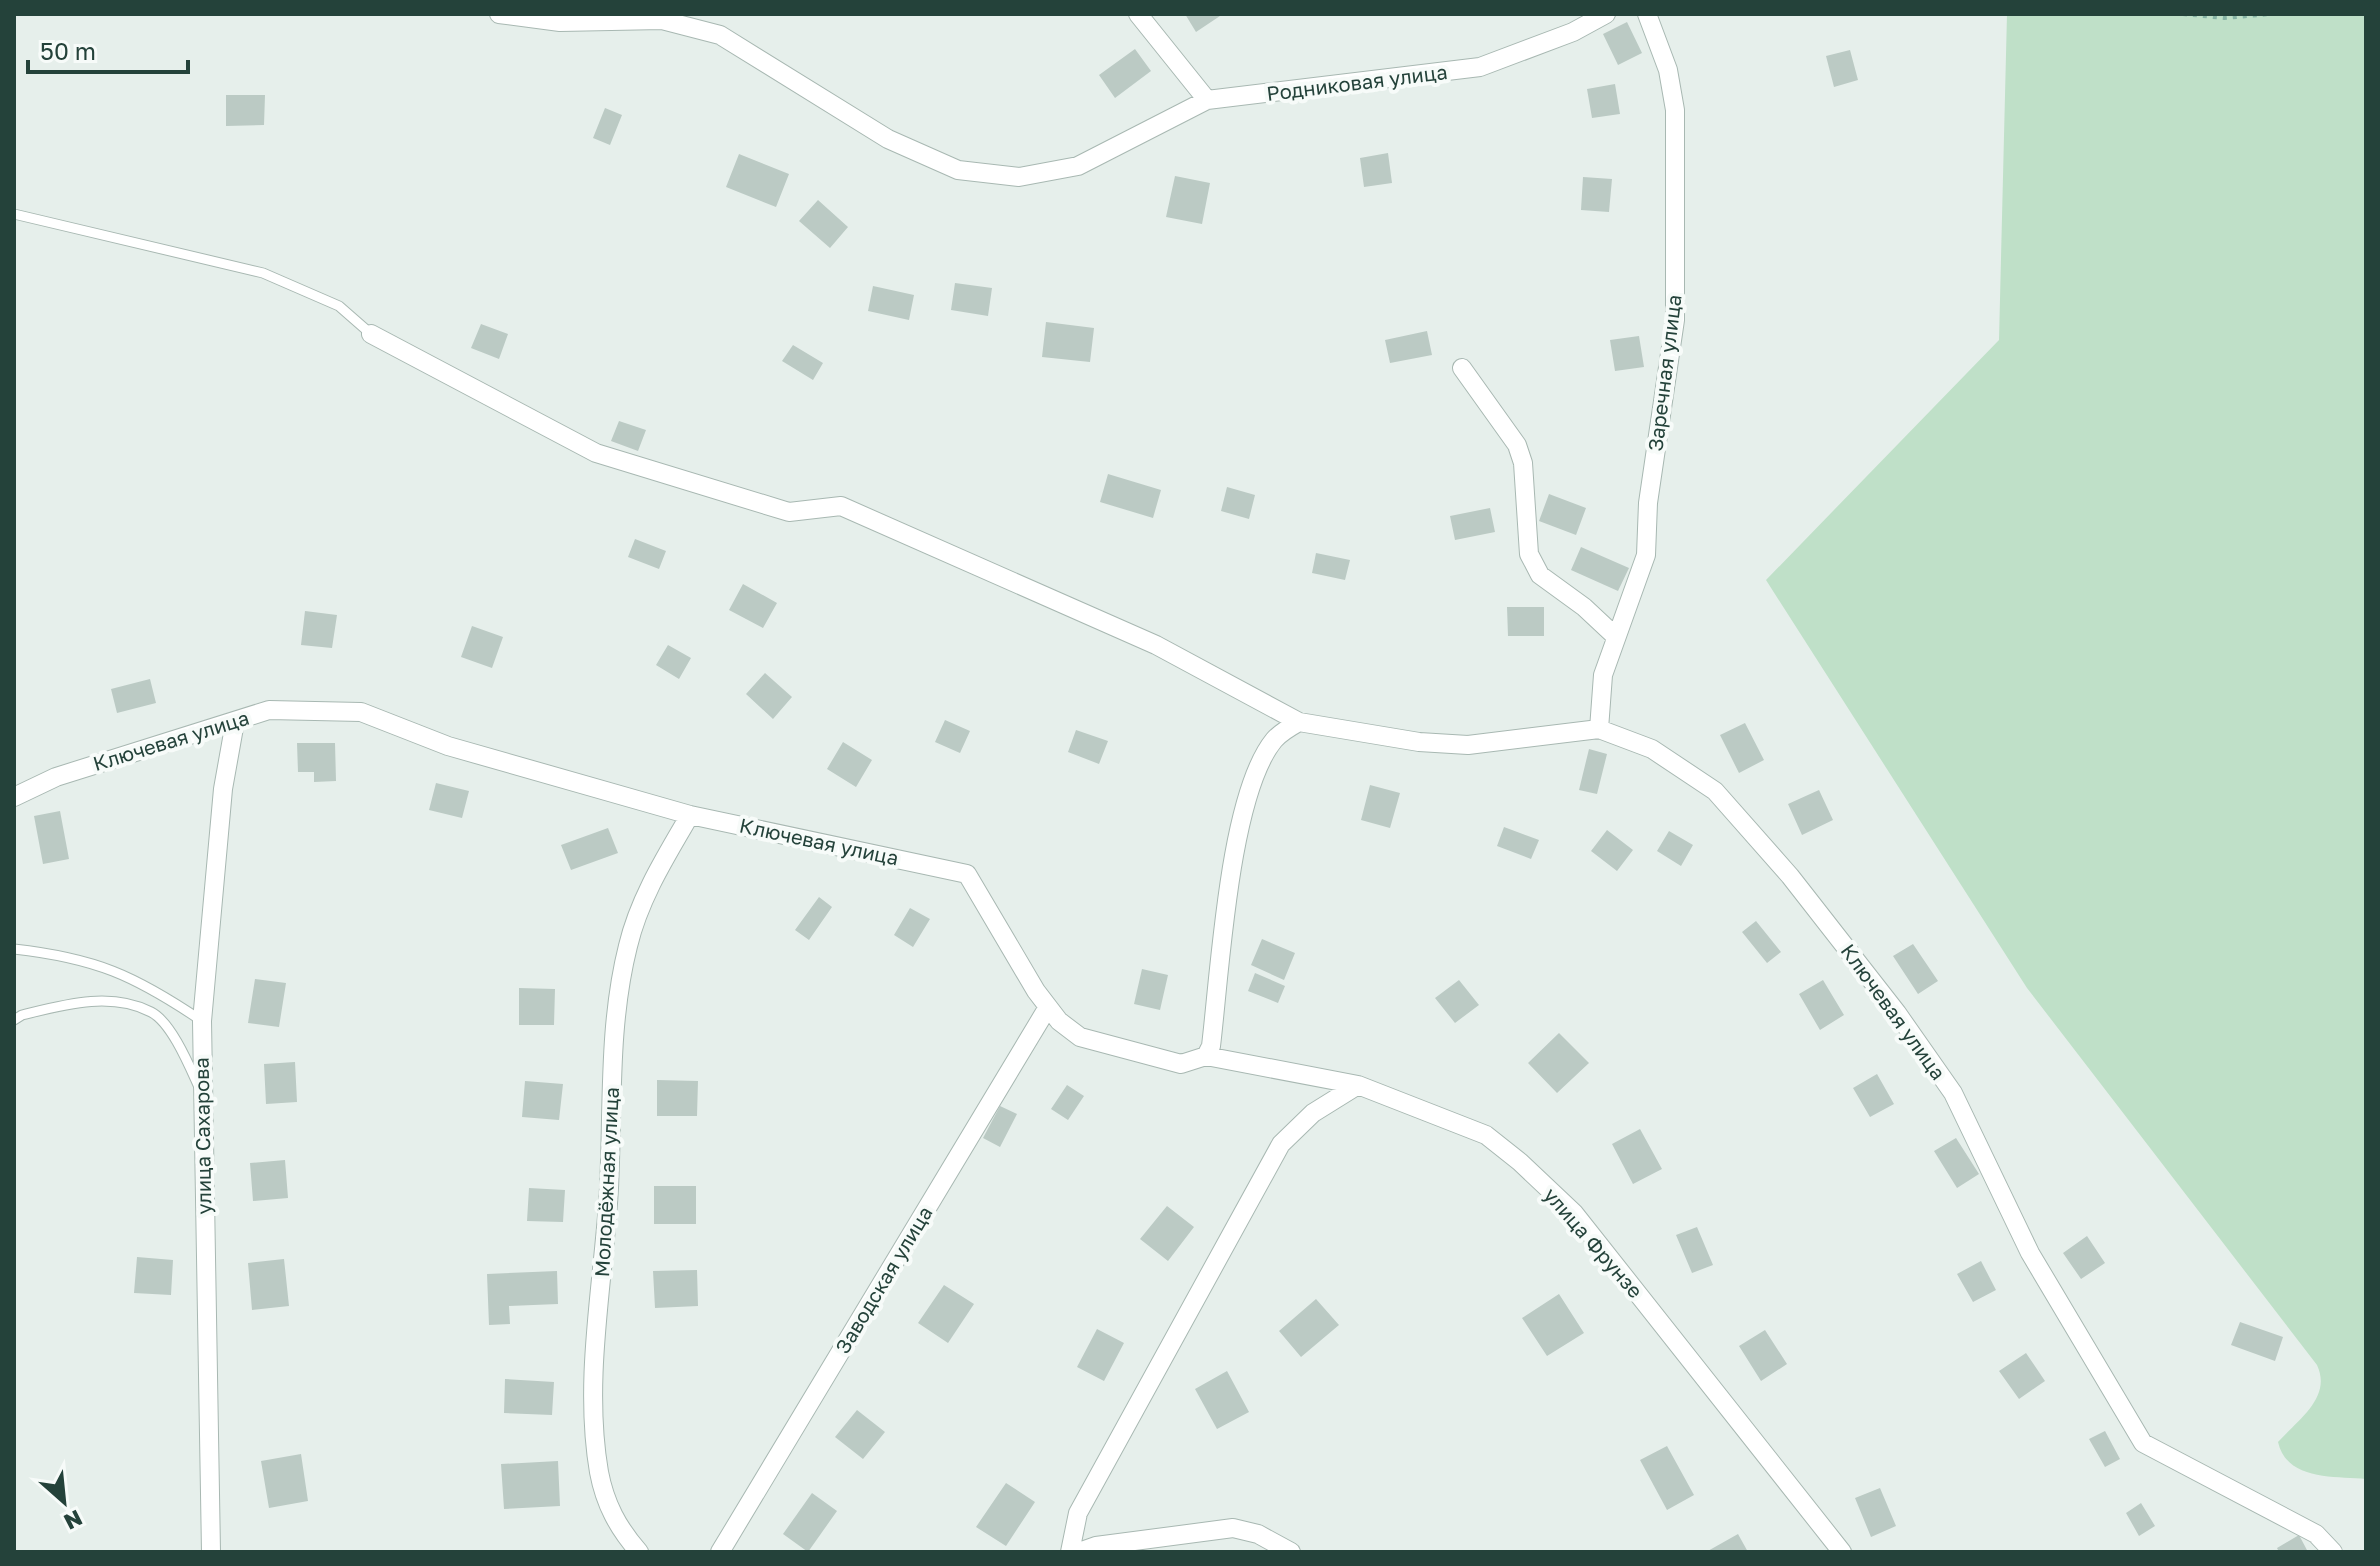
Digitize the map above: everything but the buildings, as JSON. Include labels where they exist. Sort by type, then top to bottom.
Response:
[{"type":"street","points":[[499,14],[560,22],[661,17],[720,35],[888,139],[958,170],[1019,177],[1078,166],[1207,100],[1138,14]]},
{"type":"street","name":"Родниковая улица","points":[[1207,100],[1480,67],[1551,41],[1606,14]]},
{"type":"street","name":"Заречная улица","points":[[1599,729],[1603,675],[1646,555],[1648,503],[1675,320],[1675,110],[1668,70],[1647,14]]},
{"type":"street","name":"Ключевая улица","points":[[371,334],[596,453],[789,512],[841,506],[1156,645],[1299,722],[1419,742],[1468,745],[1599,729],[1652,749],[1715,791],[1790,876],[1869,977],[1953,1093],[2030,1253],[2143,1443],[2316,1534],[2333,1552]]},
{"type":"street","points":[[1462,368],[1517,445],[1523,463],[1529,554],[1540,575],[1584,607],[1615,636]]},
{"type":"street","name":"Ключевая улица","points":[[14,797],[56,777],[269,710],[361,712],[448,746],[690,815],[967,874],[1048,1007],[1080,1037],[1181,1064],[1206,1056]]},
{"type":"street","name":"улица Сахарова","points":[[211,1552],[202,1021],[223,789],[235,722]]},
{"type":"street","points":[[1206,1056],[1211,1046],[1238,835],[1250,789],[1273,742],[1299,722]]},
{"type":"street","name":"Молодёжная улица","points":[[639,1552],[608,1508],[594,1430],[594,1367],[609,1190],[615,1006],[629,941],[644,901],[690,815]]},
{"type":"street","name":"Заводская улица","points":[[720,1552],[1048,1007]]},
{"type":"street","name":"улица Фрунзе","points":[[1206,1056],[1358,1085],[1486,1135],[1574,1213],[1842,1552]]},
{"type":"street","points":[[1070,1552],[1078,1513],[1281,1144],[1313,1113],[1358,1085]]},
{"type":"street","points":[[1079,1552],[1096,1546],[1233,1528],[1258,1534],[1291,1552]]},
{"type":"lane","points":[[14,214],[263,273],[339,306],[371,334]]},
{"type":"lane","points":[[14,949],[69,955],[131,977],[202,1021]]},
{"type":"lane","points":[[14,1020],[22,1015],[82,1001],[125,1005],[153,1013],[178,1044],[202,1092]]},
{"type":"path","points":[[2082,14],[2097,14]]},
{"type":"path","points":[[2183,14],[2224,18],[2271,14]]},
{"type":"green space","points":[[2007,14],[2366,14],[2366,1479],[2313,1474],[2291,1464],[2283,1455],[2278,1442],[2304,1416],[2317,1397],[2320,1377],[2317,1365],[2027,988],[1766,580],[1999,340]]}]
